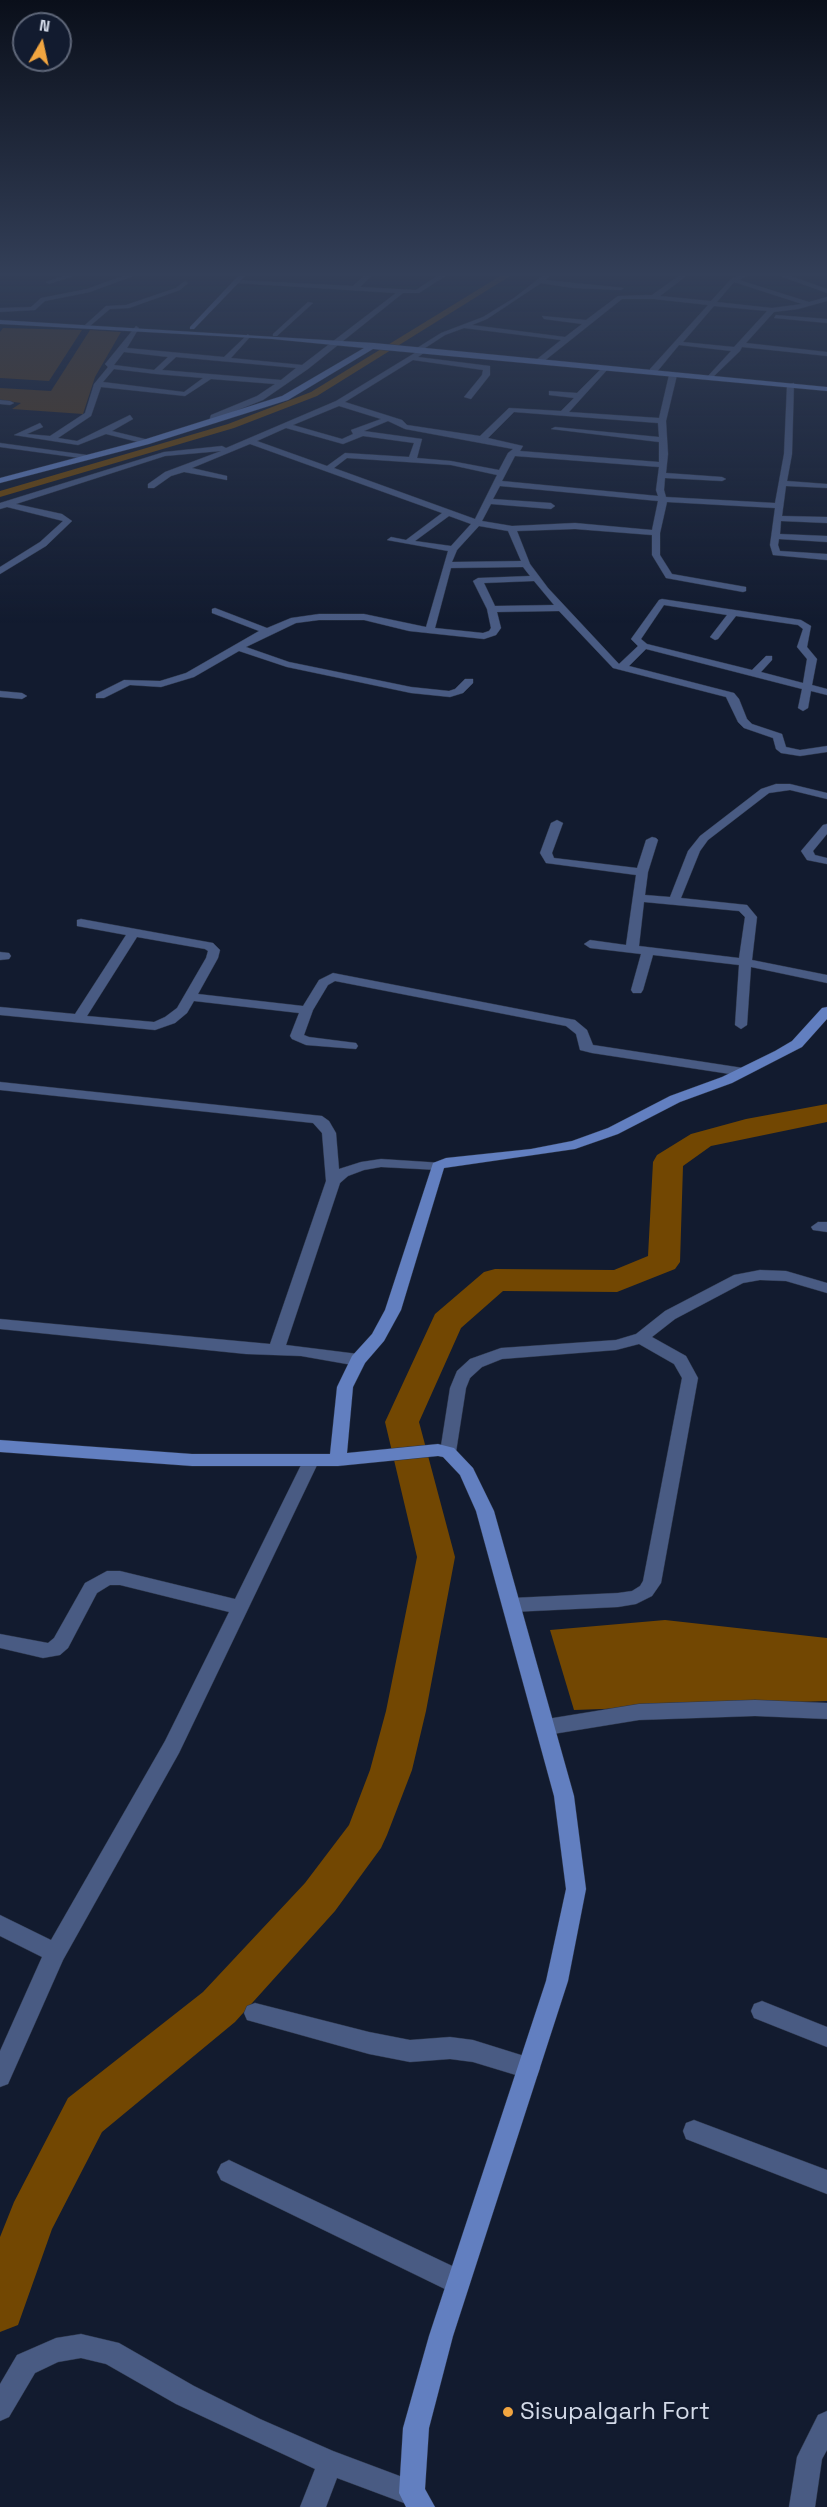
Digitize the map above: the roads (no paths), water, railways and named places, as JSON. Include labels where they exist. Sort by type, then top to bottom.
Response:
[{"type":"street","points":[[51,439],[88,414],[96,390]]},
{"type":"street","points":[[149,390],[185,394],[191,390]]},
{"type":"street","points":[[213,421],[212,417],[260,398],[271,390]]},
{"type":"street","points":[[0,481],[146,442],[285,398],[299,390]]},
{"type":"street","points":[[151,486],[168,474],[339,404],[361,390]]},
{"type":"street","points":[[468,397],[474,390]]},
{"type":"street","points":[[563,414],[585,390]]},
{"type":"street","points":[[669,390],[662,421],[663,465],[660,490],[663,499],[656,533],[656,555],[674,590],[733,613],[808,628],[801,644],[812,659],[803,708]]},
{"type":"street","points":[[791,390],[788,454],[782,483],[776,553],[827,557]]},
{"type":"street","points":[[552,393],[580,396]]},
{"type":"street","points":[[0,402],[10,403]]},
{"type":"street","points":[[339,404],[405,427],[482,439],[520,448],[512,453],[500,473],[490,501],[477,524],[453,549],[430,630]]},
{"type":"street","points":[[482,439],[512,410],[662,421]]},
{"type":"street","points":[[40,425],[18,435],[78,443],[105,432],[130,417]]},
{"type":"street","points":[[387,419],[354,432],[419,441],[412,460]]},
{"type":"street","points":[[286,426],[343,442],[360,434]]},
{"type":"street","points":[[555,429],[663,440]]},
{"type":"street","points":[[105,432],[146,442]]},
{"type":"street","points":[[248,440],[477,524],[512,529],[575,526],[656,533]]},
{"type":"street","points":[[0,445],[87,457]]},
{"type":"street","points":[[3,505],[164,454],[230,448]]},
{"type":"street","points":[[512,453],[663,465]]},
{"type":"street","points":[[329,468],[345,455],[451,464],[500,473]]},
{"type":"street","points":[[184,469],[224,478]]},
{"type":"street","points":[[661,475],[722,479]]},
{"type":"street","points":[[497,483],[663,499],[780,506]]},
{"type":"street","points":[[782,483],[827,486]]},
{"type":"street","points":[[490,501],[551,506]]},
{"type":"street","points":[[0,571],[43,544],[68,521],[60,516],[3,505]]},
{"type":"street","points":[[408,542],[448,513]]},
{"type":"street","points":[[779,518],[827,520]]},
{"type":"street","points":[[512,529],[526,564],[536,578],[613,664],[621,668],[730,695],[734,699],[742,720],[748,726],[778,736],[781,748],[785,751],[800,753],[827,749]]},
{"type":"street","points":[[776,536],[827,539]]},
{"type":"street","points":[[391,540],[453,549]]},
{"type":"street","points":[[447,565],[526,564]]},
{"type":"street","points":[[100,696],[134,681],[161,684],[179,679],[267,631],[294,620],[319,616],[377,619],[474,636],[493,633],[496,623],[492,609],[478,581],[536,578]]},
{"type":"street","points":[[743,589],[674,590],[660,604],[636,639],[644,646],[827,692]]},
{"type":"street","points":[[492,609],[562,608]]},
{"type":"street","points":[[215,612],[267,631]]},
{"type":"street","points":[[715,637],[733,613]]},
{"type":"street","points":[[621,668],[644,646]]},
{"type":"street","points":[[237,647],[287,664],[411,690],[450,694],[459,691],[469,681]]},
{"type":"street","points":[[753,675],[769,658]]},
{"type":"street","points":[[0,694],[22,696]]},
{"type":"street","points":[[674,902],[694,851],[704,838],[765,791],[776,787],[790,787],[827,796]]},
{"type":"street","points":[[557,823],[546,853],[550,861],[642,872]]},
{"type":"street","points":[[827,827],[807,851],[811,858],[827,861]]},
{"type":"street","points":[[632,949],[641,898],[642,872],[652,840]]},
{"type":"street","points":[[641,898],[743,909],[749,912],[751,917],[745,962],[741,1025]]},
{"type":"street","points":[[0,1011],[155,1026],[170,1020],[191,997],[214,950],[209,946],[81,923]]},
{"type":"street","points":[[80,1017],[134,931]]},
{"type":"street","points":[[590,944],[745,962],[827,979]]},
{"type":"street","points":[[637,990],[648,950]]},
{"type":"street","points":[[351,1046],[300,1039],[298,1030],[307,1011],[323,983],[333,977],[570,1023],[582,1033],[585,1047],[592,1049],[743,1072]]},
{"type":"street","points":[[191,997],[307,1011]]},
{"type":"street","points":[[333,1181],[343,1173],[362,1166],[381,1163],[438,1166],[446,1162],[531,1153],[575,1145],[613,1131],[675,1099],[743,1072],[797,1044],[827,1011]]},
{"type":"street","points":[[0,1086],[317,1119],[324,1124],[329,1133],[333,1181],[276,1350]]},
{"type":"street","points":[[338,1460],[345,1387],[358,1360],[378,1337],[393,1310],[438,1166]]},
{"type":"street","points":[[443,1451],[458,1388],[463,1375],[476,1363],[501,1354],[616,1345],[641,1338],[670,1315],[739,1279],[760,1275],[786,1276],[827,1288]]},
{"type":"street","points":[[0,1324],[358,1360]]},
{"type":"street","points":[[514,1613],[636,1597],[646,1591],[652,1583],[690,1378],[680,1360],[641,1338]]},
{"type":"street","points":[[0,1446],[192,1460],[311,1461],[443,1451],[467,1472],[485,1511],[545,1720],[564,1796],[576,1889],[557,1981],[458,2282],[416,2428],[417,2500],[330,2463],[185,2395],[110,2352],[81,2346],[56,2350],[26,2364],[0,2408]]},
{"type":"street","points":[[0,2076],[56,1953],[172,1747],[311,1461]]},
{"type":"street","points":[[0,1641],[43,1651],[53,1650],[61,1643],[92,1588],[107,1578],[120,1578],[239,1607]]},
{"type":"street","points":[[545,1720],[639,1712],[755,1708],[827,1711]]},
{"type":"street","points":[[0,1925],[56,1953]]},
{"type":"street","points":[[762,2011],[827,2037]]},
{"type":"street","points":[[255,2013],[369,2043],[410,2051],[450,2048],[473,2051],[530,2068]]},
{"type":"street","points":[[694,2132],[827,2182]]},
{"type":"street","points":[[229,2172],[458,2282]]},
{"type":"street","points":[[802,2507],[810,2457],[827,2424]]},
{"type":"street","points":[[313,2507],[330,2463]]},
{"type":"waterway","points":[[0,494],[231,426],[321,390]]},
{"type":"waterway","points":[[0,2307],[31,2219],[85,2115],[219,2007],[320,1897],[366,1835],[391,1770],[406,1711],[436,1557],[402,1422],[447,1322],[495,1280],[617,1281],[664,1262],[668,1162],[701,1140],[746,1128],[827,1113]]},
{"type":"place","name":"Sisupalgarh Fort","points":[[508,2412]]}]
